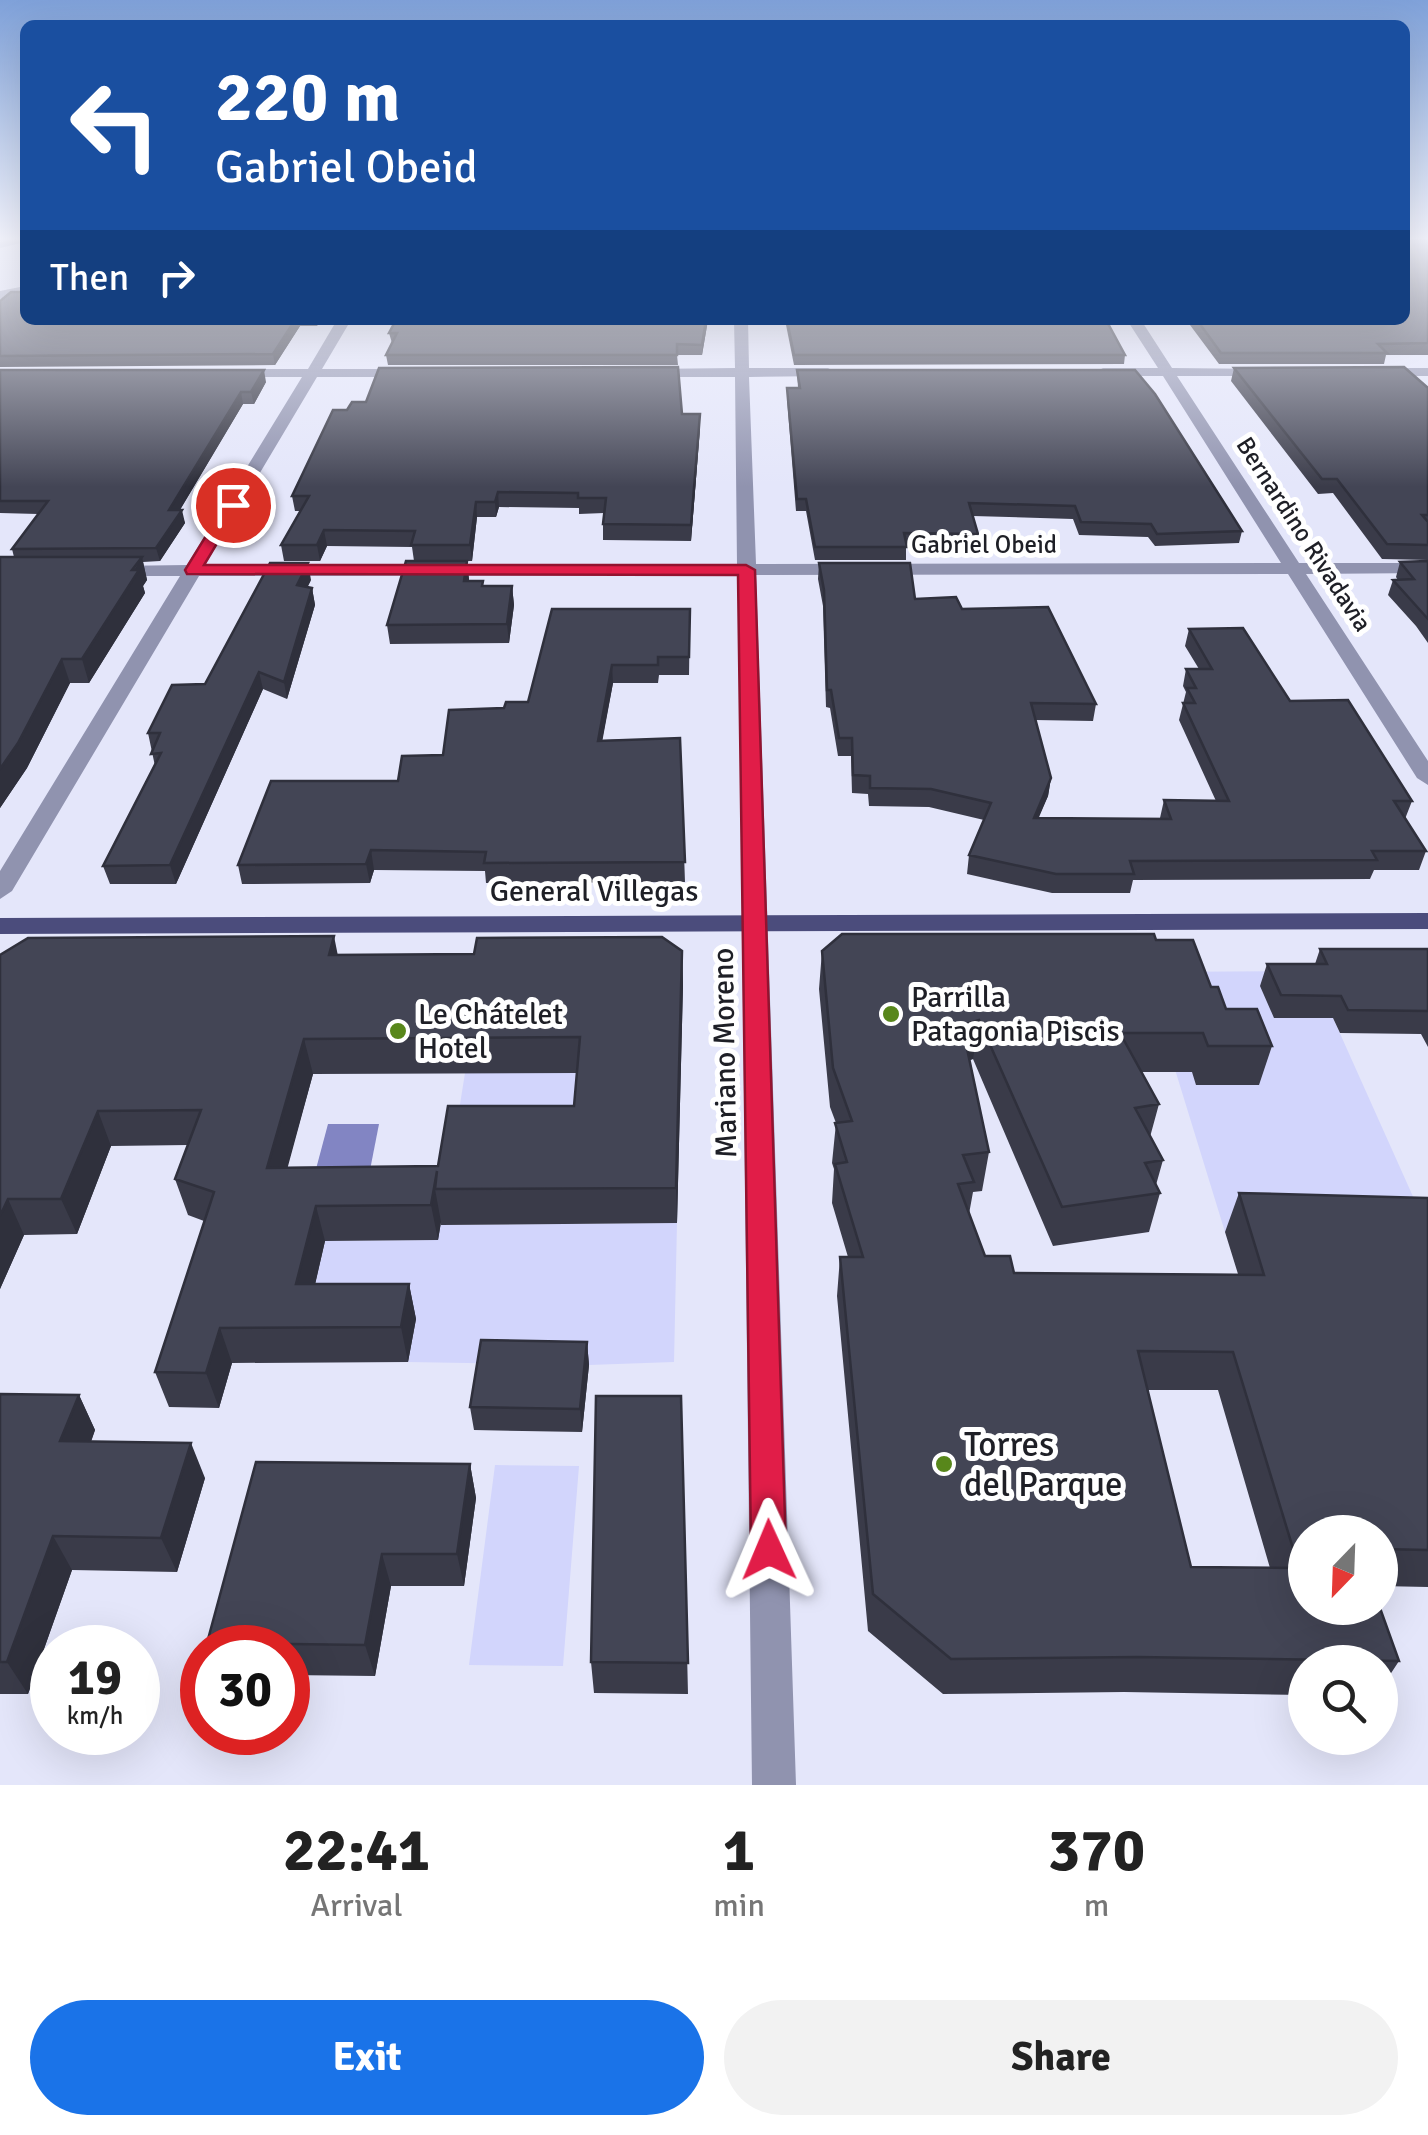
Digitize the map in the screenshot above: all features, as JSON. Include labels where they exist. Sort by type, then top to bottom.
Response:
[{"type":"main road","name":"General Villegas","points":[[0,926],[1428,921]]},
{"type":"street","points":[[0,891],[341,325]]},
{"type":"street","name":"Mariano Moreno","points":[[741,325],[774,1785]]},
{"type":"street","name":"Bernardino Rivadavia","points":[[1137,325],[1428,778]]},
{"type":"street","points":[[625,373],[839,372]]},
{"type":"street","points":[[1090,372],[1279,372]]},
{"type":"street","points":[[1354,372],[1428,372]]},
{"type":"street","points":[[214,373],[430,373]]},
{"type":"street","name":"Gabriel Obeid","points":[[96,571],[1428,568]]},
{"type":"shaded area","points":[[1312,971],[1428,1237],[1225,1232],[1145,972]]},
{"type":"shaded area","points":[[592,972],[577,1141],[454,1142],[465,1073]]},
{"type":"shaded area","points":[[677,1223],[674,1362],[408,1362],[416,1320],[307,1320],[325,1241],[437,1240],[440,1225]]},
{"type":"shaded area","points":[[495,1465],[579,1466],[563,1666],[469,1665]]},
{"type":"water","points":[[328,1124],[379,1124],[370,1170],[316,1169]]},
{"type":"building","points":[[0,320],[20,320],[20,325],[292,325],[273,354],[0,356]]},
{"type":"building","points":[[1410,320],[1428,320],[1428,343],[1378,344],[1387,353],[1221,353],[1201,325],[1410,325]]},
{"type":"building","points":[[393,325],[705,325],[702,345],[677,344],[677,355],[386,355],[397,333],[389,333]]},
{"type":"building","points":[[788,325],[1109,325],[1125,355],[794,355]]},
{"type":"building","points":[[678,367],[682,414],[700,414],[691,525],[603,524],[606,498],[578,498],[578,493],[498,492],[495,502],[476,502],[470,545],[411,545],[415,531],[324,530],[317,545],[281,545],[309,496],[292,496],[333,410],[347,410],[352,402],[366,402],[379,368]]},
{"type":"building","points":[[1404,367],[1428,388],[1428,515],[1422,515],[1428,522],[1428,545],[1387,544],[1337,479],[1322,479],[1234,368]]},
{"type":"building","points":[[0,370],[264,370],[251,392],[241,392],[169,510],[182,510],[156,548],[12,549],[48,501],[0,501]]},
{"type":"building","points":[[797,370],[1135,370],[1155,394],[1242,531],[1157,534],[1151,524],[1081,522],[1075,506],[969,503],[978,534],[904,533],[907,547],[815,547],[806,499],[797,499],[787,388],[800,388]]},
{"type":"building","points":[[0,557],[142,557],[132,570],[139,570],[82,659],[62,659],[0,769]]},
{"type":"building","points":[[406,561],[467,561],[464,581],[483,581],[482,586],[512,586],[507,624],[387,625]]},
{"type":"building","points":[[1428,561],[1428,619],[1393,580],[1414,579],[1400,562]]},
{"type":"building","points":[[270,563],[308,563],[297,585],[312,588],[284,682],[259,672],[170,865],[103,866],[161,753],[151,754],[160,733],[148,733],[172,685],[205,684]]},
{"type":"building","points":[[819,563],[910,563],[915,599],[956,597],[962,609],[1048,607],[1096,704],[1031,703],[1051,778],[1034,818],[1171,819],[1164,800],[1229,801],[1183,703],[1195,703],[1187,688],[1196,688],[1186,669],[1212,669],[1189,629],[1243,628],[1290,701],[1348,700],[1412,801],[1394,801],[1426,851],[1372,851],[1377,860],[1130,861],[1134,874],[1056,874],[969,855],[991,803],[931,789],[870,788],[870,776],[853,775],[852,738],[839,738],[831,690],[827,690],[824,590]]},
{"type":"building","points":[[552,609],[690,609],[689,657],[658,657],[658,665],[612,665],[598,741],[680,738],[685,862],[484,863],[486,852],[371,850],[366,864],[238,865],[271,781],[398,781],[402,756],[443,755],[449,710],[504,708],[506,702],[528,702]]},
{"type":"building","points":[[842,934],[1154,934],[1156,940],[1193,940],[1211,987],[1218,987],[1226,1009],[1257,1009],[1272,1046],[1208,1046],[1203,1033],[1120,1033],[1159,1104],[1135,1108],[1163,1160],[1145,1163],[1160,1193],[1062,1207],[979,1020],[962,1025],[989,1152],[963,1155],[974,1182],[958,1184],[985,1256],[1010,1256],[1014,1273],[1264,1275],[1239,1193],[1428,1198],[1428,1550],[1398,1549],[1398,1515],[1288,1515],[1288,1532],[1233,1352],[1138,1351],[1191,1567],[1288,1568],[1288,1625],[1386,1625],[1393,1645],[1288,1645],[1288,1659],[951,1659],[873,1594],[840,1257],[863,1257],[835,1164],[847,1162],[835,1123],[852,1121],[833,1068],[822,951]]},
{"type":"building","points":[[334,936],[329,955],[474,954],[477,938],[662,937],[682,951],[676,1188],[435,1189],[437,1171],[431,1205],[316,1206],[296,1284],[409,1284],[401,1327],[220,1328],[206,1373],[155,1372],[214,1192],[175,1179],[201,1110],[98,1111],[61,1199],[8,1199],[0,1216],[0,955],[28,938]],"holes":[[[580,1037],[574,1106],[448,1106],[438,1166],[267,1168],[304,1039]]]},
{"type":"building","points":[[1320,949],[1428,949],[1428,1011],[1348,1010],[1341,996],[1281,995],[1267,964],[1327,964]]},
{"type":"building","points":[[481,1340],[587,1342],[580,1409],[470,1407]]},
{"type":"building","points":[[0,1394],[79,1395],[60,1441],[191,1443],[161,1538],[53,1536],[7,1662],[0,1662]]},
{"type":"building","points":[[596,1396],[681,1396],[688,1663],[591,1662]]},
{"type":"building","points":[[256,1462],[470,1464],[457,1554],[382,1554],[365,1645],[310,1644],[310,1625],[212,1625]]},
{"type":"place","name":"Parrilla Patagonia Piscis","points":[[891,1014]]},
{"type":"place","name":"Le Chátelet Hotel","points":[[398,1031]]},
{"type":"place","name":"Torres del Parque","points":[[944,1464]]},
{"type":"route","points":[[233,505],[193,570],[746,570],[769,1550]]}]
